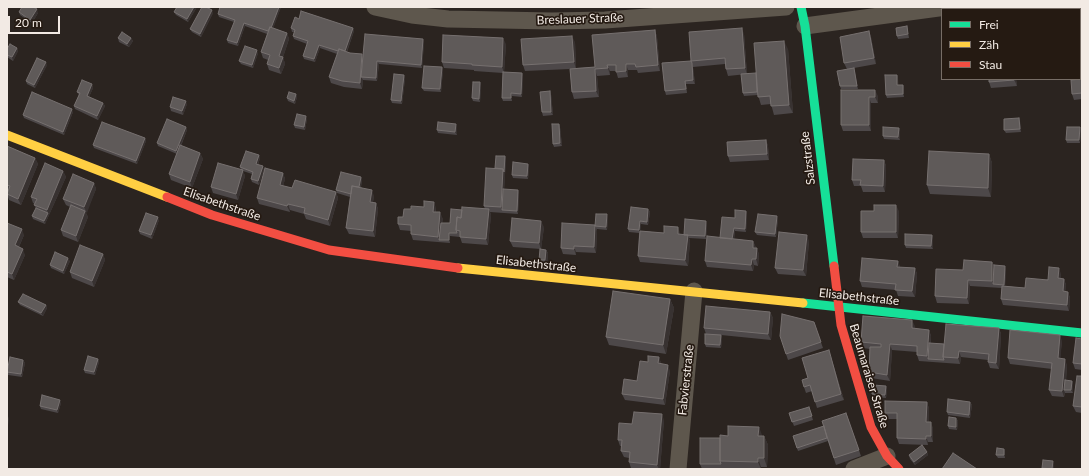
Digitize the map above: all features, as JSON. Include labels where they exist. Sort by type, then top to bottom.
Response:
[{"type":"street","name":"Breslauer Straße","points":[[375,7],[412,15],[448,19],[552,21],[629,18],[786,7]]},
{"type":"street","name":"Salzstraße","points":[[801,7],[805,26],[837,306]]},
{"type":"street","points":[[805,26],[946,7]]},
{"type":"street","name":"Elisabethstraße","points":[[7,135],[212,215],[330,250],[430,265],[694,291],[1082,333]]},
{"type":"street","name":"Fabvierstraße","points":[[678,469],[694,291]]},
{"type":"street","name":"Beaumaraiser Straße","points":[[837,306],[853,371],[871,427],[887,456],[899,469]]},
{"type":"street","points":[[854,469],[887,456]]},
{"type":"building","points":[[22,7],[33,7],[37,9],[30,20],[19,12]]},
{"type":"building","points":[[177,7],[194,7],[187,19],[174,12]]},
{"type":"building","points":[[202,7],[212,10],[200,34],[190,29]]},
{"type":"building","points":[[220,7],[279,7],[271,28],[270,27],[268,31],[244,23],[237,43],[227,40],[235,20],[218,14]]},
{"type":"building","points":[[301,11],[353,28],[345,51],[339,49],[338,51],[319,45],[314,59],[303,56],[308,41],[293,36],[295,30],[291,28],[295,17],[299,19]]},
{"type":"building","points":[[907,26],[908,34],[897,36],[896,28]]},
{"type":"building","points":[[270,27],[287,33],[279,56],[283,57],[279,68],[267,64],[270,55],[261,52]]},
{"type":"building","points":[[742,28],[745,68],[726,69],[725,58],[691,61],[689,32]]},
{"type":"building","points":[[655,30],[658,65],[636,67],[635,64],[626,64],[626,71],[616,72],[616,65],[607,65],[608,68],[595,69],[596,91],[572,92],[570,69],[595,67],[592,35]]},
{"type":"building","points":[[869,31],[874,58],[844,63],[840,37]]},
{"type":"building","points":[[122,32],[131,38],[127,44],[118,38]]},
{"type":"building","points":[[365,34],[423,39],[421,65],[377,61],[376,78],[361,77]]},
{"type":"building","points":[[443,35],[503,38],[502,67],[442,62]]},
{"type":"building","points":[[572,36],[574,62],[523,65],[521,39]]},
{"type":"building","points":[[1081,40],[1082,93],[1072,94],[1071,80],[1081,80]]},
{"type":"building","points":[[784,41],[789,105],[771,106],[770,96],[758,97],[754,43]]},
{"type":"building","points":[[10,44],[17,48],[12,57],[7,55],[7,49]]},
{"type":"building","points":[[245,46],[257,50],[252,65],[239,61]]},
{"type":"building","points":[[339,49],[350,53],[362,54],[360,83],[342,81],[329,77]]},
{"type":"building","points":[[37,58],[46,62],[34,85],[26,81]]},
{"type":"building","points":[[691,61],[693,80],[685,81],[686,89],[665,91],[662,63]]},
{"type":"building","points":[[424,66],[442,67],[440,89],[422,88]]},
{"type":"building","points":[[854,68],[857,86],[840,86],[837,71]]},
{"type":"building","points":[[503,72],[522,73],[521,94],[511,93],[511,98],[502,98]]},
{"type":"building","points":[[756,73],[757,92],[743,93],[741,74]]},
{"type":"building","points":[[394,74],[404,75],[401,101],[391,100]]},
{"type":"building","points":[[885,75],[897,75],[897,85],[903,85],[903,94],[886,95]]},
{"type":"building","points":[[82,80],[92,84],[87,96],[103,103],[97,116],[74,106],[80,93],[77,92]]},
{"type":"building","points":[[989,80],[1014,80],[989,82]]},
{"type":"building","points":[[473,82],[480,82],[479,99],[472,98]]},
{"type":"building","points":[[841,90],[875,90],[875,97],[869,97],[869,125],[841,125]]},
{"type":"building","points":[[550,91],[551,112],[542,112],[540,92]]},
{"type":"building","points":[[32,92],[72,109],[63,132],[23,115]]},
{"type":"building","points":[[289,92],[296,94],[294,101],[287,98]]},
{"type":"building","points":[[173,97],[186,101],[182,111],[170,107]]},
{"type":"building","points":[[297,114],[306,116],[304,127],[294,125]]},
{"type":"building","points":[[1019,118],[1020,129],[1004,130],[1004,119]]},
{"type":"building","points":[[167,119],[186,127],[176,151],[157,143]]},
{"type":"building","points":[[102,122],[145,138],[136,161],[93,145]]},
{"type":"building","points":[[438,122],[456,124],[455,132],[437,130]]},
{"type":"building","points":[[552,124],[559,124],[560,143],[553,144]]},
{"type":"building","points":[[883,127],[899,128],[898,137],[883,136]]},
{"type":"building","points":[[1067,127],[1080,127],[1079,140],[1066,140]]},
{"type":"building","points":[[766,140],[767,154],[728,156],[727,142]]},
{"type":"building","points":[[180,145],[200,153],[190,182],[169,174]]},
{"type":"building","points":[[7,146],[35,158],[18,199],[7,194],[10,186],[7,185]]},
{"type":"building","points":[[246,151],[259,155],[256,164],[263,166],[258,181],[251,179],[253,172],[240,167]]},
{"type":"building","points":[[929,151],[989,154],[988,188],[927,185]]},
{"type":"building","points":[[496,156],[505,156],[504,172],[503,169],[495,168]]},
{"type":"building","points":[[853,159],[884,160],[883,186],[860,185],[861,180],[852,180]]},
{"type":"building","points":[[513,162],[528,164],[527,176],[512,175]]},
{"type":"building","points":[[45,163],[63,171],[47,210],[34,205],[37,199],[31,197]]},
{"type":"building","points":[[218,163],[243,170],[236,194],[211,187]]},
{"type":"building","points":[[265,168],[283,173],[280,185],[292,188],[295,180],[336,192],[328,220],[304,213],[305,208],[288,204],[287,206],[257,198]]},
{"type":"building","points":[[486,168],[503,169],[501,207],[484,206]]},
{"type":"building","points":[[341,172],[361,177],[359,187],[352,186],[351,194],[336,190]]},
{"type":"building","points":[[73,174],[94,183],[84,207],[63,199]]},
{"type":"building","points":[[352,186],[372,190],[370,202],[376,203],[373,231],[346,228]]},
{"type":"building","points":[[503,189],[518,190],[517,211],[502,210]]},
{"type":"building","points":[[424,201],[434,202],[433,212],[440,212],[438,237],[411,234],[411,225],[398,224],[398,217],[403,217],[404,209],[411,209],[411,206],[424,207]]},
{"type":"building","points":[[71,205],[85,211],[76,236],[61,230]]},
{"type":"building","points":[[874,205],[896,205],[896,232],[861,232],[861,211],[874,211]]},
{"type":"building","points":[[462,207],[489,209],[486,239],[460,237],[460,231],[456,230],[457,217],[461,218]]},
{"type":"building","points":[[631,207],[648,209],[647,222],[640,221],[639,230],[628,229]]},
{"type":"building","points":[[36,208],[48,213],[44,221],[32,216]]},
{"type":"building","points":[[451,209],[462,210],[461,218],[457,217],[457,233],[449,233],[449,240],[439,240],[441,223],[450,223]]},
{"type":"building","points":[[735,210],[746,211],[745,229],[734,228],[732,239],[720,238],[722,217],[735,218]]},
{"type":"building","points":[[146,213],[158,217],[151,235],[139,231]]},
{"type":"building","points":[[596,214],[607,214],[606,227],[595,226]]},
{"type":"building","points":[[758,214],[777,216],[775,234],[755,232]]},
{"type":"building","points":[[512,218],[541,221],[539,243],[510,241]]},
{"type":"building","points":[[685,219],[706,221],[705,236],[684,235]]},
{"type":"building","points":[[7,223],[22,229],[15,245],[23,249],[12,274],[7,272]]},
{"type":"building","points":[[562,223],[595,225],[594,247],[574,246],[574,249],[561,248]]},
{"type":"building","points":[[664,226],[678,227],[678,234],[688,235],[685,260],[638,256],[640,231],[664,233]]},
{"type":"building","points":[[779,232],[807,235],[803,270],[775,268]]},
{"type":"building","points":[[905,234],[932,235],[931,246],[905,245]]},
{"type":"building","points":[[707,236],[753,241],[753,248],[757,248],[756,259],[752,259],[751,265],[705,261]]},
{"type":"building","points":[[80,245],[103,254],[92,281],[70,272]]},
{"type":"building","points":[[540,249],[546,250],[545,260],[539,260]]},
{"type":"building","points":[[55,252],[68,258],[63,271],[50,265]]},
{"type":"building","points":[[862,258],[898,261],[897,267],[915,268],[912,291],[895,290],[896,284],[860,281]]},
{"type":"building","points":[[964,260],[992,262],[992,281],[968,280],[967,298],[935,296],[936,269],[963,270]]},
{"type":"building","points":[[994,265],[1005,266],[1004,285],[993,284]]},
{"type":"building","points":[[1049,267],[1059,268],[1058,278],[1064,279],[1063,291],[1068,292],[1067,305],[1001,299],[1002,286],[1025,288],[1026,278],[1048,280]]},
{"type":"building","points":[[613,291],[670,299],[663,345],[606,337]]},
{"type":"building","points":[[23,294],[46,305],[41,313],[18,302]]},
{"type":"building","points":[[706,306],[770,312],[768,334],[704,328]]},
{"type":"building","points":[[782,314],[814,322],[821,342],[786,354],[780,336]]},
{"type":"building","points":[[863,316],[912,320],[912,328],[929,330],[927,356],[917,355],[917,346],[890,344],[887,375],[869,372],[870,347],[881,347],[881,344],[861,342]]},
{"type":"building","points":[[946,324],[999,328],[996,363],[988,362],[989,354],[959,351],[958,358],[943,357]]},
{"type":"building","points":[[1010,330],[1060,335],[1058,358],[1065,359],[1062,391],[1049,390],[1052,363],[1008,358]]},
{"type":"building","points":[[705,334],[721,335],[720,345],[705,344]]},
{"type":"building","points":[[1076,338],[1082,339],[1082,364],[1073,363]]},
{"type":"building","points":[[929,343],[944,344],[944,360],[928,359]]},
{"type":"building","points":[[829,350],[841,394],[815,402],[810,385],[804,387],[802,380],[808,378],[802,358]]},
{"type":"building","points":[[88,356],[98,359],[94,372],[84,370]]},
{"type":"building","points":[[648,356],[659,357],[658,363],[668,365],[663,399],[622,394],[624,379],[637,381],[640,361],[648,362]]},
{"type":"building","points":[[10,357],[23,360],[21,374],[7,372]]},
{"type":"building","points":[[1077,376],[1082,376],[1082,407],[1073,406]]},
{"type":"building","points":[[1065,380],[1072,381],[1071,390],[1064,390]]},
{"type":"building","points":[[873,385],[886,386],[885,395],[872,394]]},
{"type":"building","points":[[42,395],[60,400],[57,410],[40,406]]},
{"type":"building","points":[[948,399],[970,402],[969,415],[947,412]]},
{"type":"building","points":[[885,401],[927,402],[926,422],[931,422],[931,436],[926,436],[926,439],[897,438],[897,413],[885,413]]},
{"type":"building","points":[[809,407],[812,416],[792,422],[789,413]]},
{"type":"building","points":[[634,412],[662,414],[657,465],[629,462],[630,452],[621,451],[622,440],[618,440],[619,423],[632,424]]},
{"type":"building","points":[[846,413],[859,450],[834,458],[822,421]]},
{"type":"building","points":[[949,417],[956,418],[956,427],[948,426]]},
{"type":"building","points":[[728,426],[759,427],[758,436],[764,436],[764,458],[758,458],[758,462],[720,461],[720,435],[728,436]]},
{"type":"building","points":[[824,426],[827,438],[797,448],[793,436]]},
{"type":"building","points":[[700,438],[720,438],[721,464],[700,464]]},
{"type":"building","points":[[922,445],[927,452],[914,462],[909,455]]},
{"type":"building","points":[[997,448],[1004,449],[1004,455],[996,455]]},
{"type":"building","points":[[953,453],[977,469],[942,469]]},
{"type":"building","points":[[1043,460],[1053,461],[1052,469],[1042,468]]},
{"type":"traffic: fast","points":[[801,7],[805,26],[834,266]]},
{"type":"traffic: fast","points":[[803,303],[1082,333]]},
{"type":"traffic: slow","points":[[7,135],[167,197]]},
{"type":"traffic: slow","points":[[458,268],[803,303]]},
{"type":"traffic: jam","points":[[167,197],[212,215],[329,250],[458,268]]},
{"type":"traffic: jam","points":[[834,266],[841,325],[871,427],[887,456],[899,469]]}]
